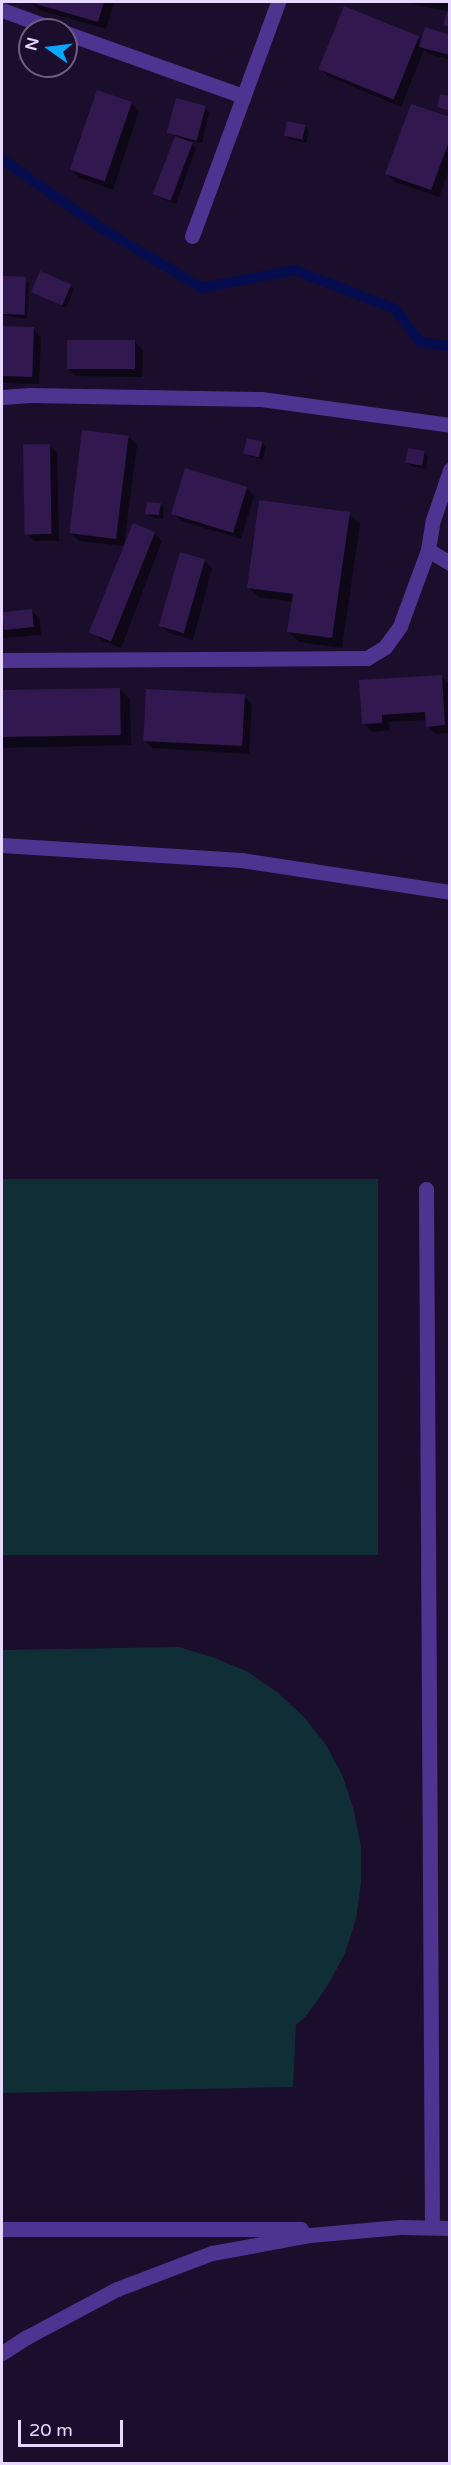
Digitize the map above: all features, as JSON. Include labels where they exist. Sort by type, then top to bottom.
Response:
[{"type":"street","points":[[192,236],[278,2]]},
{"type":"street","points":[[2,10],[24,18]]},
{"type":"street","points":[[78,37],[243,96]]},
{"type":"street","points":[[2,397],[30,395],[261,399],[450,425]]},
{"type":"street","points":[[2,660],[367,658],[385,647],[400,626],[428,549],[434,520],[450,470]]},
{"type":"street","points":[[428,549],[450,563]]},
{"type":"street","points":[[2,845],[241,860],[450,892]]},
{"type":"street","points":[[426,1189],[432,2228]]},
{"type":"street","points":[[2,2229],[450,2228]]},
{"type":"street","points":[[2,2353],[27,2337],[117,2289],[212,2253],[310,2235],[376,2229]]},
{"type":"shaded area","points":[[2,1179],[378,1179],[378,1555],[2,1555]]},
{"type":"shaded area","points":[[179,1647],[215,1658],[248,1672],[278,1693],[304,1717],[326,1745],[343,1777],[354,1811],[361,1847],[361,1883],[356,1919],[345,1953],[328,1985],[307,2015],[296,2025],[293,2087],[2,2093],[2,1650]]},
{"type":"building","points":[[29,2],[104,2],[98,22]]},
{"type":"building","points":[[344,6],[419,36],[394,99],[319,69]]},
{"type":"building","points":[[450,7],[450,27],[443,25]]},
{"type":"building","points":[[425,27],[450,35],[450,55],[419,47]]},
{"type":"building","points":[[97,90],[132,102],[105,181],[70,169]]},
{"type":"building","points":[[440,94],[450,96],[450,111],[437,107]]},
{"type":"building","points":[[176,98],[206,106],[197,141],[167,133]]},
{"type":"building","points":[[411,104],[450,117],[450,139],[431,190],[385,174]]},
{"type":"building","points":[[287,121],[306,125],[302,140],[284,136]]},
{"type":"building","points":[[175,136],[193,143],[171,201],[153,194]]},
{"type":"building","points":[[40,271],[71,284],[62,305],[31,292]]},
{"type":"building","points":[[2,276],[26,277],[25,315],[2,314]]},
{"type":"building","points":[[2,326],[34,327],[32,377],[2,376]]},
{"type":"building","points":[[67,340],[135,340],[135,369],[67,369]]},
{"type":"building","points":[[82,430],[129,436],[116,539],[69,533]]},
{"type":"building","points":[[247,438],[263,442],[259,457],[243,454]]},
{"type":"building","points":[[23,444],[50,444],[52,534],[25,534]]},
{"type":"building","points":[[408,448],[425,451],[422,466],[405,463]]},
{"type":"building","points":[[185,468],[247,487],[233,533],[171,514]]},
{"type":"building","points":[[259,500],[350,512],[332,638],[287,632],[293,594],[247,588]]},
{"type":"building","points":[[147,502],[161,503],[159,515],[145,514]]},
{"type":"building","points":[[133,523],[155,532],[111,641],[89,632]]},
{"type":"building","points":[[180,552],[205,559],[184,633],[159,626]]},
{"type":"building","points":[[32,609],[34,627],[4,630],[2,612]]},
{"type":"building","points":[[442,675],[445,725],[426,727],[425,712],[382,715],[382,723],[362,724],[359,680]]},
{"type":"building","points":[[120,688],[121,735],[3,737],[2,690]]},
{"type":"building","points":[[146,689],[245,694],[242,746],[143,741]]},
{"type":"waterway","points":[[2,159],[101,228],[202,288],[295,270],[395,309],[420,342],[450,346]]}]
